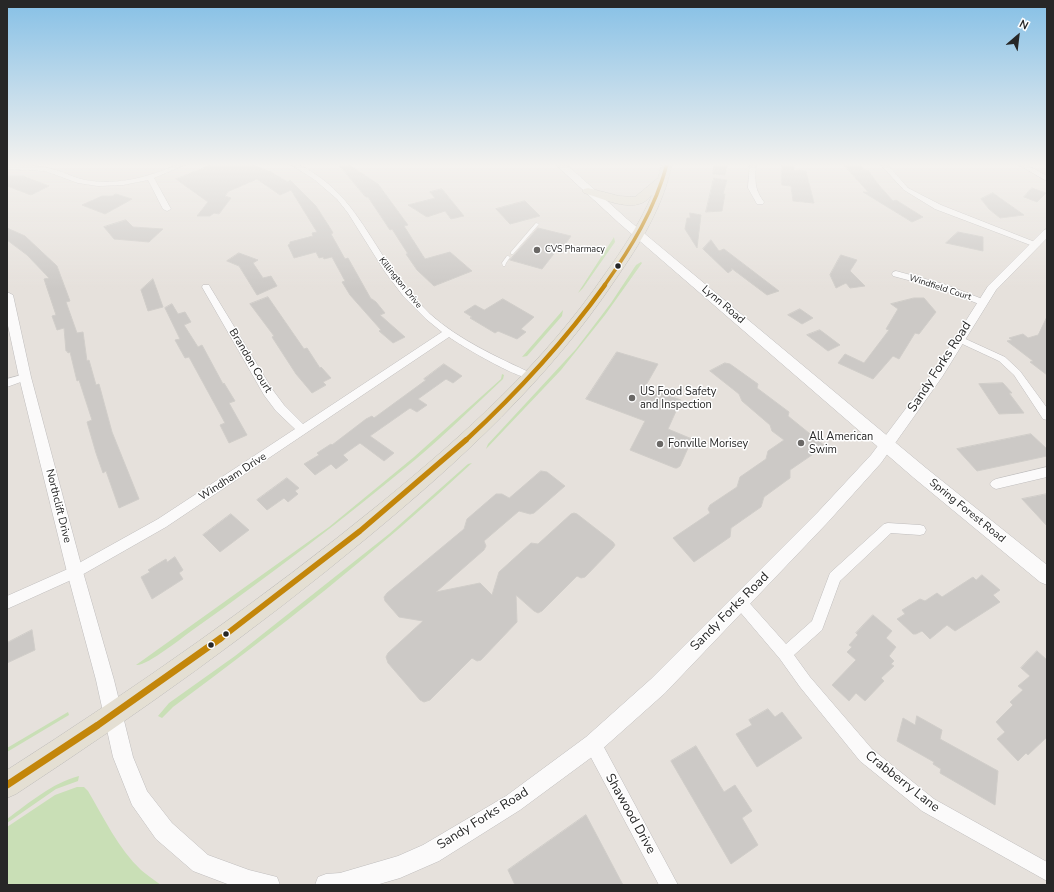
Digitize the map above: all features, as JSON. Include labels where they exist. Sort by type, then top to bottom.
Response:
[{"type":"main road","name":"Lynn Road","points":[[605,206],[888,445]]},
{"type":"main road","points":[[7,785],[114,716],[243,622],[333,554],[419,483],[460,446],[530,376],[563,340],[589,308],[639,234],[653,206]]},
{"type":"main road","name":"Spring Forest Road","points":[[888,445],[1047,576]]},
{"type":"street","name":"Killington Drive","points":[[346,206],[387,270],[417,306],[448,333],[490,357],[530,376]]},
{"type":"street","points":[[936,206],[1043,237]]},
{"type":"street","name":"Sandy Forks Road","points":[[326,885],[340,884],[400,867],[431,852],[512,803],[593,744],[658,686],[828,512],[888,445],[938,374],[982,302],[1005,273],[1043,237]]},
{"type":"street","name":"Windfield Court","points":[[896,274],[941,286],[982,302]]},
{"type":"street","name":"Brandon Court","points":[[206,287],[268,392],[280,408],[302,430]]},
{"type":"street","name":"Northclift Drive","points":[[7,295],[25,377],[74,572],[114,716]]},
{"type":"street","name":"Windham Drive","points":[[7,603],[74,572],[162,523],[448,333]]},
{"type":"street","points":[[959,340],[1002,359],[1017,373],[1047,416]]},
{"type":"street","points":[[7,383],[25,377]]},
{"type":"street","points":[[996,484],[1047,472]]},
{"type":"street","points":[[785,654],[817,625],[835,577],[888,528],[920,530]]},
{"type":"street","name":"Crabberry Lane","points":[[740,602],[785,654],[805,682],[866,755],[928,805],[1047,872]]},
{"type":"street","points":[[114,716],[123,757],[139,798],[164,831],[202,863],[255,884]]},
{"type":"street","name":"Shawood Drive","points":[[593,744],[669,885]]},
{"type":"lane","points":[[504,265],[510,255],[537,224]]},
{"type":"green space","points":[[614,237],[615,242],[578,293]]},
{"type":"green space","points":[[641,262],[642,263],[605,315],[561,370],[486,449],[488,444],[576,349],[611,303],[636,265]]},
{"type":"green space","points":[[563,310],[562,316],[527,356],[522,357]]},
{"type":"green space","points":[[502,374],[504,375],[503,379],[449,430],[362,503],[279,567],[165,650],[148,661],[136,665],[329,527],[414,457],[501,379]]},
{"type":"green space","points":[[472,463],[364,559],[289,619],[173,707],[162,718],[158,716],[169,703],[235,656],[389,534],[468,464]]},
{"type":"green space","points":[[68,712],[69,715],[7,752],[7,748]]},
{"type":"green space","points":[[79,776],[78,781],[56,789],[7,823],[7,819],[50,788]]},
{"type":"green space","points":[[77,787],[84,787],[88,791],[125,852],[141,870],[161,885],[7,885],[7,827],[55,795]]},
{"type":"building","points":[[84,206],[120,206],[105,214]]},
{"type":"building","points":[[205,206],[225,206],[219,214],[214,213],[210,216],[197,216]]},
{"type":"building","points":[[301,206],[316,206],[332,231],[333,233],[331,234],[345,259],[348,258],[371,299],[376,302],[385,313],[380,315],[405,337],[393,343],[379,331],[381,330],[350,295],[342,282],[345,281],[332,257],[324,259],[323,257],[319,258],[316,252],[294,258],[288,245],[290,242],[313,236],[312,233],[317,232]]},
{"type":"building","points":[[374,206],[394,206],[408,225],[404,226],[425,259],[450,252],[472,271],[434,286],[417,270],[392,229],[390,230]]},
{"type":"building","points":[[409,206],[456,206],[464,216],[451,219],[445,211],[427,217]]},
{"type":"building","points":[[508,206],[530,206],[540,216],[510,224],[496,209]]},
{"type":"building","points":[[707,206],[723,206],[722,211],[706,212]]},
{"type":"building","points":[[885,206],[905,206],[923,217],[912,222]]},
{"type":"building","points":[[986,206],[1011,206],[1024,215],[1000,218]]},
{"type":"building","points":[[690,213],[701,215],[697,248],[685,229],[687,218],[690,218]]},
{"type":"building","points":[[126,220],[133,227],[163,229],[149,242],[114,239],[104,227]]},
{"type":"building","points":[[7,228],[25,236],[57,266],[70,301],[66,302],[77,333],[83,332],[87,361],[89,360],[96,385],[99,384],[112,432],[139,499],[119,508],[106,471],[103,473],[96,453],[87,422],[92,420],[79,380],[77,381],[70,352],[68,353],[66,351],[64,328],[57,330],[52,316],[56,315],[44,279],[49,278],[27,255],[7,240]]},
{"type":"building","name":"CVS Pharmacy","points":[[538,228],[571,236],[564,246],[560,246],[542,269],[510,260]]},
{"type":"building","points":[[958,232],[983,237],[983,251],[946,243]]},
{"type":"building","points":[[711,240],[719,251],[724,249],[779,291],[767,295],[731,268],[732,270],[728,273],[703,249]]},
{"type":"building","points":[[239,253],[258,260],[253,263],[263,278],[271,276],[277,286],[257,295],[239,266],[227,261]]},
{"type":"building","points":[[841,255],[857,260],[850,271],[865,286],[850,288],[846,283],[836,288],[830,275]]},
{"type":"building","points":[[153,279],[163,307],[148,311],[141,290]]},
{"type":"building","points":[[268,297],[304,349],[307,348],[320,368],[321,367],[331,378],[323,382],[326,385],[312,393],[296,374],[272,337],[274,336],[250,304]]},
{"type":"building","points":[[914,298],[924,298],[936,312],[919,334],[915,333],[899,359],[893,356],[873,379],[838,363],[845,354],[864,363],[889,330],[886,329],[898,309],[891,304]]},
{"type":"building","points":[[503,299],[534,317],[521,329],[526,332],[517,339],[498,331],[495,333],[470,318],[472,317],[464,312],[475,305],[484,310]]},
{"type":"building","points":[[172,304],[178,314],[185,312],[191,322],[184,325],[198,347],[202,345],[223,384],[224,383],[235,401],[229,403],[247,435],[229,443],[220,425],[225,423],[189,357],[185,358],[175,340],[180,339],[165,308]]},
{"type":"building","points":[[800,309],[813,318],[802,324],[788,315]]},
{"type":"building","points":[[1047,317],[1047,375],[1030,362],[1033,361],[1007,341],[1012,340],[1009,338],[1023,334],[1028,338],[1038,335]]},
{"type":"building","points":[[820,330],[840,345],[828,351],[807,335]]},
{"type":"building","points":[[617,352],[658,364],[645,387],[681,400],[668,429],[692,439],[680,466],[677,468],[630,450],[645,421],[586,399]]},
{"type":"building","points":[[725,363],[730,364],[758,384],[757,388],[789,412],[788,416],[825,446],[790,470],[790,478],[764,497],[761,507],[731,528],[730,537],[694,562],[673,538],[710,513],[708,509],[710,505],[737,487],[740,477],[766,459],[768,451],[784,440],[772,431],[770,425],[742,401],[739,394],[710,371]]},
{"type":"building","points":[[444,364],[462,376],[453,383],[446,379],[418,399],[427,405],[417,412],[410,408],[370,436],[394,453],[384,461],[360,443],[343,455],[348,460],[336,469],[331,464],[315,475],[304,464],[319,455],[317,453],[331,444],[332,445],[366,419],[372,416],[374,418],[426,380],[424,379]]},
{"type":"building","points":[[1003,383],[1012,393],[1009,393],[1024,413],[999,414],[979,384]]},
{"type":"building","points":[[1031,434],[1047,449],[1047,456],[977,471],[957,449]]},
{"type":"building","points":[[541,471],[547,472],[565,486],[534,513],[530,514],[519,511],[484,541],[486,546],[484,550],[436,592],[480,583],[492,595],[499,572],[531,543],[538,544],[574,513],[615,545],[585,577],[581,578],[577,576],[542,611],[538,613],[534,611],[516,595],[517,622],[481,660],[477,661],[472,658],[430,700],[424,702],[420,700],[388,663],[386,657],[388,653],[423,621],[399,617],[385,601],[384,597],[464,529],[467,519],[496,494],[502,494],[509,498]]},
{"type":"building","points":[[287,478],[299,488],[295,491],[298,494],[288,502],[284,498],[267,510],[257,500]]},
{"type":"building","points":[[1047,494],[1047,526],[1022,499]]},
{"type":"building","points":[[231,514],[249,530],[220,552],[203,535]]},
{"type":"building","points":[[175,557],[183,570],[179,573],[183,579],[152,599],[141,577],[150,572],[148,570],[166,559],[167,562]]},
{"type":"building","points":[[982,575],[1000,590],[993,595],[1000,602],[955,631],[947,625],[930,639],[922,631],[913,634],[897,619],[905,614],[902,610],[920,599],[925,601],[937,593],[942,597],[973,577],[976,580]]},
{"type":"building","points":[[873,615],[892,631],[886,638],[896,647],[889,656],[894,661],[891,664],[894,666],[881,678],[884,681],[865,701],[856,693],[849,701],[832,685],[856,660],[847,652],[852,647],[849,645],[858,635],[856,633]]},
{"type":"building","points":[[32,630],[35,650],[7,663],[7,643]]},
{"type":"building","points":[[1037,651],[1047,660],[1047,737],[1028,755],[1026,753],[1018,761],[997,739],[1005,732],[996,722],[1013,705],[1010,702],[1023,690],[1018,686],[1030,676],[1021,668]]},
{"type":"building","points":[[768,709],[775,717],[782,712],[802,738],[757,767],[736,734],[752,725],[749,720]]},
{"type":"building","points":[[917,716],[942,730],[940,739],[998,771],[995,805],[940,773],[941,769],[933,764],[934,762],[897,741],[903,718],[915,725]]},
{"type":"building","points":[[696,746],[724,792],[735,785],[752,811],[742,818],[758,845],[731,864],[671,761]]},
{"type":"building","points":[[586,815],[623,885],[515,885],[508,870]]},
{"type":"transit line","points":[[7,785],[98,725],[231,631],[360,531],[461,445],[525,382],[583,315],[636,238],[653,206]]},
{"type":"place","name":"CVS Pharmacy","points":[[537,250]]},
{"type":"place","name":"US Food Safety and Inspection","points":[[632,398]]},
{"type":"place","name":"All American Swim","points":[[801,443]]},
{"type":"place","name":"Fonville Morisey","points":[[660,444]]}]
